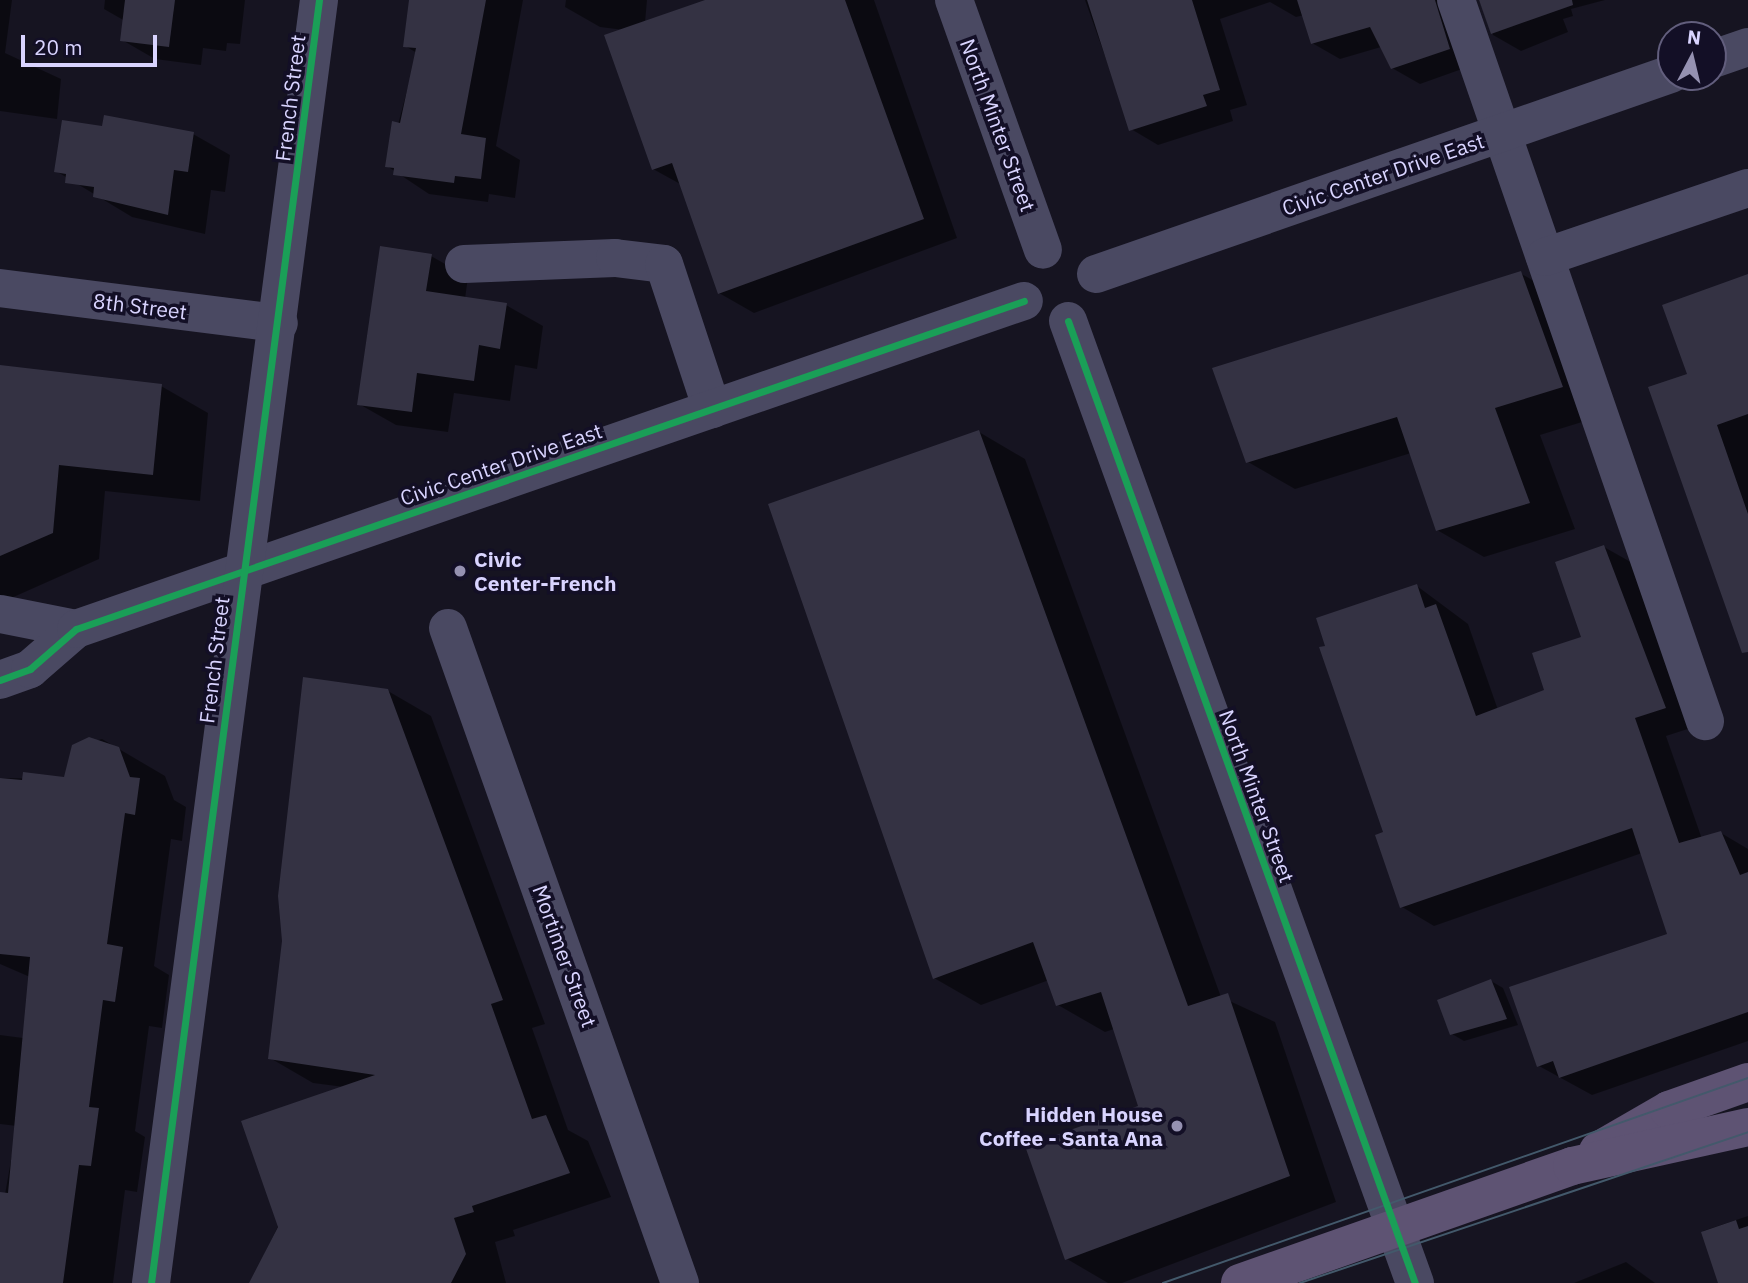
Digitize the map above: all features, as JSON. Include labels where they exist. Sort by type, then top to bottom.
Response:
[{"type":"main road","points":[[1572,1166],[1669,1110],[1748,1082]]},
{"type":"main road","points":[[1240,1283],[1572,1166],[1748,1127]]},
{"type":"street","name":"French Street","points":[[151,1283],[243,571],[279,323],[319,0]]},
{"type":"street","name":"North Minter Street","points":[[954,0],[1042,250]]},
{"type":"street","points":[[1455,0],[1705,721]]},
{"type":"street","points":[[1727,54],[1748,47]]},
{"type":"street","name":"Civic Center Drive East","points":[[1096,274],[1657,79]]},
{"type":"street","points":[[1545,257],[1748,188]]},
{"type":"street","points":[[1042,250],[1075,250],[1096,274],[1091,304],[1068,321],[1042,319],[1024,301],[1023,271],[1042,250]]},
{"type":"street","points":[[464,264],[615,258],[664,264],[712,409]]},
{"type":"street","name":"8th Street","points":[[0,288],[279,323]]},
{"type":"street","name":"Civic Center Drive East","points":[[0,680],[30,669],[76,629],[1024,301]]},
{"type":"street","name":"North Minter Street","points":[[1068,321],[1415,1283]]},
{"type":"street","points":[[0,614],[76,629]]},
{"type":"street","name":"Mortimer Street","points":[[448,628],[680,1283]]},
{"type":"building","points":[[125,0],[175,0],[169,47],[120,41]]},
{"type":"building","points":[[409,0],[486,0],[461,134],[486,138],[481,179],[455,176],[454,183],[393,175],[394,168],[385,167],[392,121],[400,123],[416,48],[403,47]]},
{"type":"building","points":[[705,0],[845,0],[924,219],[718,294],[672,163],[652,170],[604,35]]},
{"type":"building","points":[[1087,0],[1192,0],[1220,90],[1203,95],[1207,106],[1129,131]]},
{"type":"building","points":[[1297,0],[1435,0],[1450,49],[1391,69],[1370,27],[1311,44]]},
{"type":"building","points":[[1479,0],[1572,0],[1573,5],[1491,34]]},
{"type":"building","points":[[104,115],[194,132],[188,172],[174,170],[168,215],[93,197],[94,187],[65,183],[66,174],[54,172],[62,120],[102,126]]},
{"type":"building","points":[[380,246],[432,254],[426,291],[507,303],[500,349],[479,345],[474,381],[417,373],[412,412],[357,405]]},
{"type":"building","points":[[1521,271],[1563,387],[1495,408],[1530,503],[1436,531],[1397,417],[1246,463],[1212,368]]},
{"type":"building","points":[[1748,274],[1748,414],[1717,425],[1748,514],[1748,652],[1742,653],[1648,387],[1687,374],[1662,305]]},
{"type":"building","points":[[0,365],[162,384],[153,475],[59,465],[53,533],[0,556]]},
{"type":"building","points":[[979,430],[1188,1006],[1228,993],[1290,1176],[1065,1260],[1025,1146],[1138,1106],[1101,992],[1056,1006],[1033,942],[933,979],[768,504]]},
{"type":"building","points":[[1604,545],[1666,708],[1635,718],[1679,843],[1721,831],[1740,875],[1748,872],[1748,1012],[1559,1078],[1553,1061],[1537,1067],[1509,987],[1667,934],[1632,828],[1400,908],[1375,835],[1383,832],[1319,647],[1325,646],[1316,618],[1417,584],[1425,608],[1436,604],[1476,716],[1544,690],[1532,653],[1581,637],[1555,562]]},
{"type":"building","points":[[303,677],[388,689],[503,1000],[491,1004],[532,1119],[546,1115],[570,1173],[472,1206],[474,1212],[454,1218],[466,1254],[451,1283],[249,1283],[278,1227],[241,1121],[375,1075],[268,1059],[282,941],[278,896]]},
{"type":"building","points":[[89,737],[119,747],[130,777],[140,778],[135,815],[125,813],[107,944],[123,947],[115,1002],[103,1000],[89,1107],[99,1108],[91,1166],[79,1165],[63,1283],[0,1283],[0,1192],[8,1193],[30,957],[0,954],[0,778],[22,780],[23,772],[64,777],[72,745]]},
{"type":"building","points":[[1491,979],[1507,1019],[1450,1035],[1437,1000]]},
{"type":"building","points":[[1736,1220],[1739,1229],[1748,1226],[1748,1283],[1718,1283],[1701,1232]]},
{"type":"tram line","points":[[1163,1283],[1748,1078]]},
{"type":"tram line","points":[[1300,1283],[1748,1132]]},
{"type":"cycle path","points":[[151,1283],[319,0]]},
{"type":"cycle path","points":[[0,680],[30,669],[76,629],[1024,301]]},
{"type":"cycle path","points":[[1068,321],[1415,1283]]},
{"type":"place","name":"Civic Center-French","points":[[460,571]]},
{"type":"place","name":"Hidden House Coffee - Santa Ana","points":[[1177,1126]]}]
